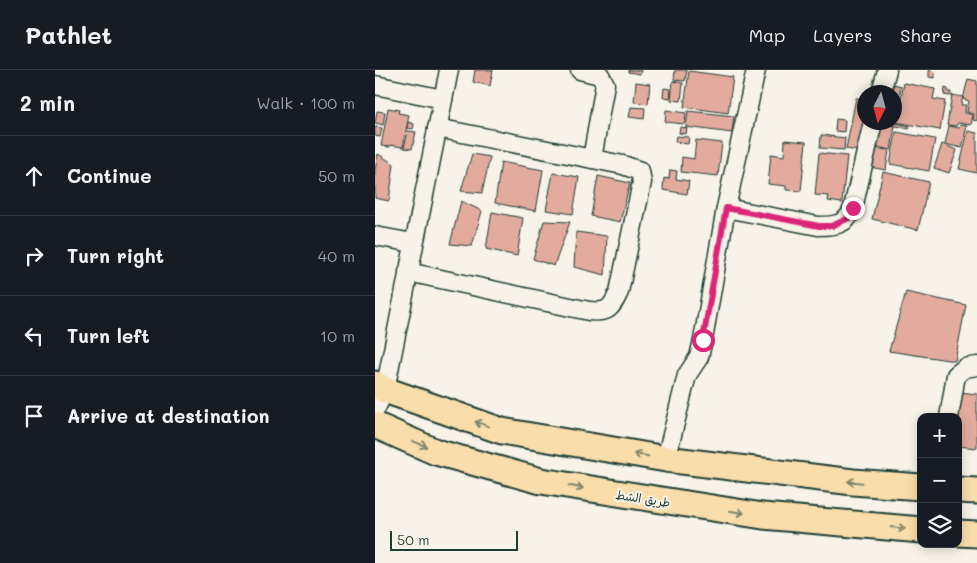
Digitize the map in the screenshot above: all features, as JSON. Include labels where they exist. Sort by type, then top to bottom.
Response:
[{"type":"highway","points":[[378,395],[502,431],[666,459],[853,482],[917,487]]},
{"type":"highway","name":"طريق الشط","points":[[375,425],[437,452],[541,481],[763,516],[917,530]]},
{"type":"highway","points":[[686,504],[691,462]]},
{"type":"highway","points":[[962,490],[977,491]]},
{"type":"highway","points":[[962,533],[977,534]]},
{"type":"street","points":[[378,395],[408,272],[449,70]]},
{"type":"street","points":[[580,70],[600,75],[605,84],[593,159]]},
{"type":"street","points":[[666,459],[687,375],[699,357],[726,208],[756,70]]},
{"type":"street","points":[[883,85],[887,70]]},
{"type":"street","points":[[375,85],[443,99]]},
{"type":"street","points":[[408,272],[601,312],[612,307],[619,292],[642,182],[640,171],[623,164],[437,128]]},
{"type":"street","points":[[726,208],[819,226],[832,226],[840,223],[849,218],[853,208],[871,130]]},
{"type":"street","points":[[375,236],[413,243]]},
{"type":"street","points":[[950,413],[957,375],[965,368],[977,366]]},
{"type":"building","points":[[475,70],[493,70],[490,86],[473,82]]},
{"type":"building","points":[[628,70],[641,70],[640,74],[628,72]]},
{"type":"building","points":[[675,70],[687,70],[685,81],[674,80]]},
{"type":"building","points":[[929,70],[935,72],[935,78],[929,77]]},
{"type":"building","points":[[689,71],[733,77],[728,113],[684,107]]},
{"type":"building","points":[[968,79],[977,81],[977,121],[973,120],[974,114],[967,112],[969,101],[963,99]]},
{"type":"building","points":[[673,81],[683,83],[681,101],[671,100]]},
{"type":"building","points":[[636,82],[650,84],[648,104],[634,102]]},
{"type":"building","points":[[904,83],[935,89],[933,99],[945,101],[940,130],[902,123],[902,93]]},
{"type":"building","points":[[664,88],[671,89],[670,98],[663,97]]},
{"type":"building","points":[[945,88],[948,89],[948,92],[951,92],[950,96],[944,95]]},
{"type":"building","points":[[952,95],[963,97],[961,105],[966,105],[965,113],[973,115],[971,125],[958,123],[956,126],[947,125]]},
{"type":"building","points":[[857,98],[857,130],[863,130],[859,151],[846,149]]},
{"type":"building","points":[[631,107],[645,108],[644,119],[629,117]]},
{"type":"building","points":[[388,108],[399,110],[398,113],[409,115],[403,147],[381,146]]},
{"type":"building","points":[[666,110],[686,113],[685,124],[665,122]]},
{"type":"building","points":[[377,111],[385,112],[383,125],[375,123]]},
{"type":"building","points":[[688,111],[734,116],[732,133],[686,127]]},
{"type":"building","points":[[836,119],[845,120],[844,132],[835,131]]},
{"type":"building","points":[[408,122],[414,124],[413,129],[407,128]]},
{"type":"building","points":[[902,124],[910,126],[909,129],[902,127]]},
{"type":"building","points":[[960,125],[967,126],[962,148],[945,144],[949,126],[959,128]]},
{"type":"building","points":[[375,127],[382,128],[380,137],[375,136]]},
{"type":"building","points":[[680,127],[687,128],[686,134],[679,133]]},
{"type":"building","points":[[875,130],[894,130],[891,150],[872,146]]},
{"type":"building","points":[[408,131],[416,132],[412,149],[404,148]]},
{"type":"building","points":[[968,131],[977,133],[977,173],[959,169]]},
{"type":"building","points":[[896,132],[935,139],[929,171],[890,164]]},
{"type":"building","points":[[821,135],[845,138],[844,150],[820,148]]},
{"type":"building","points":[[676,136],[689,137],[688,144],[675,142]]},
{"type":"building","points":[[696,140],[722,143],[718,176],[681,172],[682,157],[694,159]]},
{"type":"building","points":[[785,140],[806,142],[801,191],[786,190],[786,186],[768,184],[771,154],[784,156]]},
{"type":"building","points":[[942,144],[957,150],[949,173],[934,168]]},
{"type":"building","points":[[872,148],[889,150],[886,170],[869,167]]},
{"type":"building","points":[[819,153],[847,156],[842,203],[828,201],[829,196],[815,195]]},
{"type":"building","points":[[378,154],[394,164],[389,201],[375,198],[375,170]]},
{"type":"building","points":[[472,154],[490,157],[482,193],[461,191]]},
{"type":"building","points":[[501,162],[543,170],[536,211],[495,203]]},
{"type":"building","points":[[670,170],[677,171],[676,179],[689,181],[687,194],[663,190],[664,178],[669,179]]},
{"type":"building","points":[[883,172],[929,182],[918,230],[872,219]]},
{"type":"building","points":[[553,173],[579,177],[573,214],[546,210]]},
{"type":"building","points":[[598,176],[630,183],[620,222],[591,216]]},
{"type":"building","points":[[461,201],[482,211],[472,246],[450,244]]},
{"type":"building","points":[[492,212],[523,218],[517,256],[486,249]]},
{"type":"building","points":[[544,221],[570,222],[554,266],[533,259]]},
{"type":"building","points":[[576,232],[607,236],[605,275],[574,267]]},
{"type":"building","points":[[906,292],[966,305],[955,361],[889,351]]},
{"type":"building","points":[[960,392],[977,394],[977,448],[962,446],[962,413],[956,413]]},
{"type":"route","points":[[703,340],[726,208],[819,226],[832,226],[840,223],[849,218],[853,208]]}]
